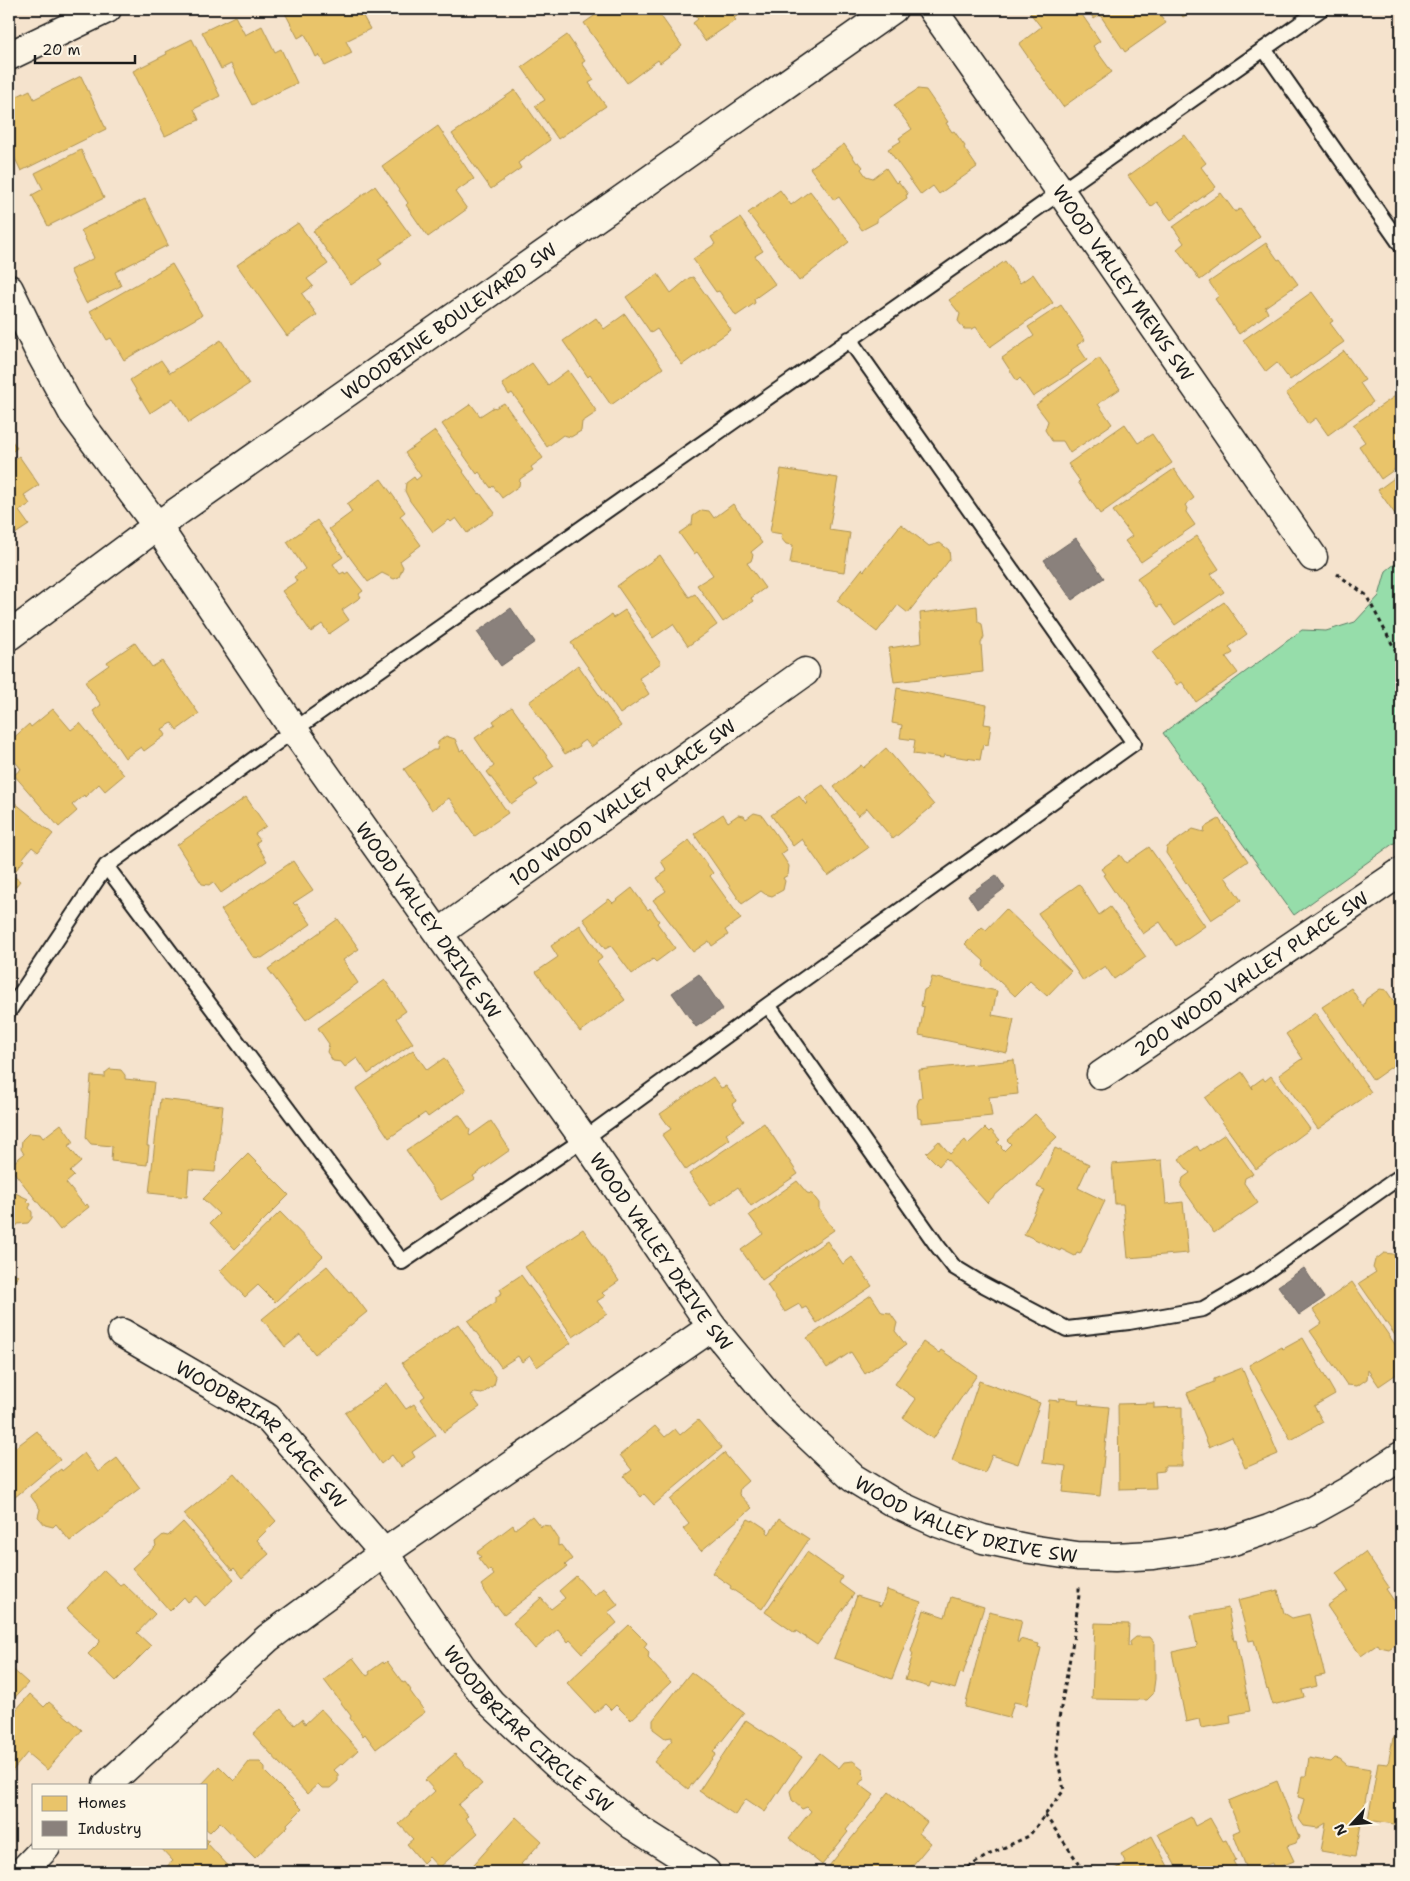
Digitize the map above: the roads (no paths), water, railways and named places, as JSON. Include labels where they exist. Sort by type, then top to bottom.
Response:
[{"type":"street","points":[[9,56],[107,9]]},
{"type":"street","name":"WOODBINE BOULEVARD SW","points":[[9,636],[157,526],[893,9]]},
{"type":"street","name":"WOOD VALLEY MEWS SW","points":[[932,9],[1313,557]]},
{"type":"street","name":"WOOD VALLEY DRIVE SW","points":[[9,289],[72,413],[157,526],[294,730],[584,1139],[712,1327],[780,1409],[853,1478],[894,1503],[938,1523],[983,1539],[1077,1556],[1115,1557],[1153,1555],[1190,1550],[1227,1542],[1269,1529],[1310,1512],[1348,1492],[1401,1456]]},
{"type":"street","name":"100 WOOD VALLEY PLACE SW","points":[[439,933],[805,672]]},
{"type":"street","name":"200 WOOD VALLEY PLACE SW","points":[[1101,1075],[1401,872]]},
{"type":"street","points":[[108,1784],[268,1638],[384,1553],[712,1327]]},
{"type":"street","name":"WOODBRIAR PLACE SW","points":[[122,1332],[268,1418],[384,1553]]},
{"type":"street","name":"WOODBRIAR CIRCLE SW","points":[[384,1553],[461,1666],[491,1703],[556,1764],[632,1825],[706,1872]]},
{"type":"street","points":[[22,1872],[45,1848]]},
{"type":"lane","points":[[9,1011],[106,866],[294,730],[1320,9]]},
{"type":"lane","points":[[1264,49],[1401,245]]},
{"type":"lane","points":[[106,866],[402,1262],[584,1139],[1134,743],[849,339]]},
{"type":"lane","points":[[768,1005],[954,1267],[1067,1329],[1128,1322],[1203,1309],[1255,1279],[1401,1176]]}]
